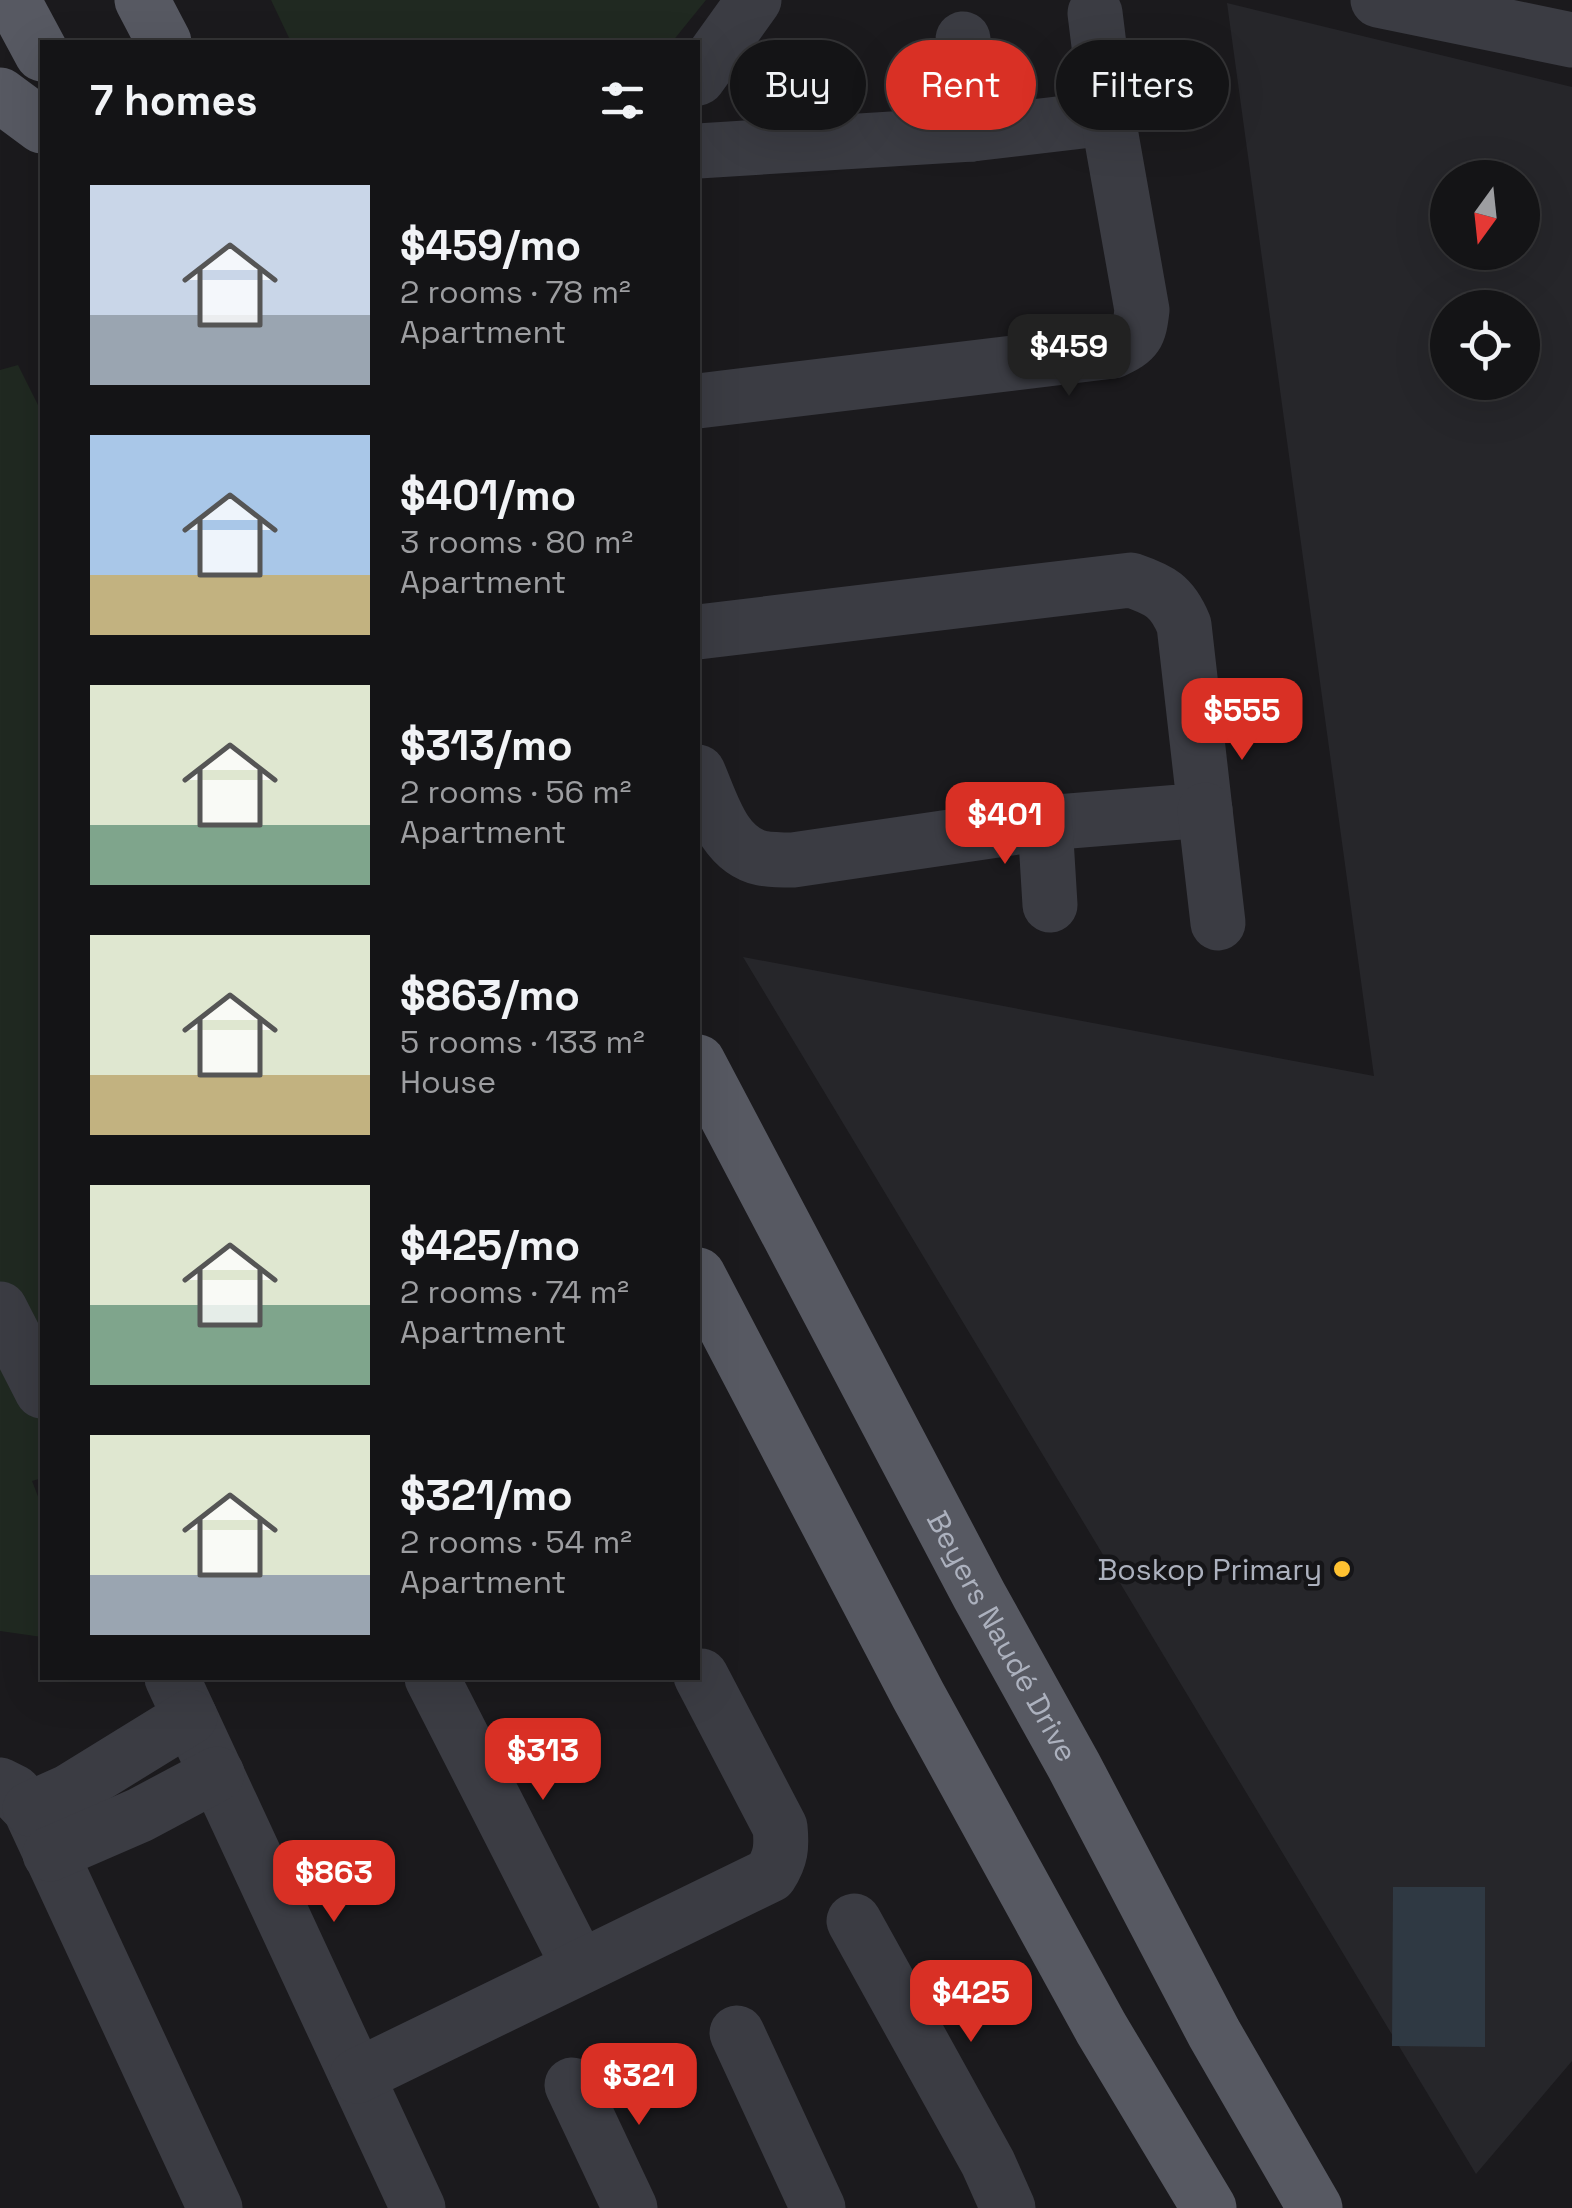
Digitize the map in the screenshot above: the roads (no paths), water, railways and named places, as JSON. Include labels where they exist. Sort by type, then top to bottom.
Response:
[{"type":"main road","points":[[13,0],[40,50]]},
{"type":"main road","points":[[0,94],[40,124]]},
{"type":"main road","name":"Beyers Naudé Drive","points":[[700,1066],[1214,2033],[1316,2200]]},
{"type":"main road","points":[[700,1279],[918,1695],[1102,2028],[1210,2208]]},
{"type":"street","points":[[700,75],[754,0]]},
{"type":"street","points":[[1378,0],[1572,40]]},
{"type":"street","points":[[1095,13],[1098,40]]},
{"type":"street","points":[[962,39],[972,134]]},
{"type":"street","points":[[700,151],[972,134],[1056,124]]},
{"type":"street","points":[[700,400],[1113,350],[1130,343],[1140,332],[1142,310],[1110,130]]},
{"type":"street","points":[[700,632],[1131,580],[1159,590],[1177,607],[1184,625],[1218,923]]},
{"type":"street","points":[[700,776],[730,840],[761,858],[793,860],[1045,823],[1205,810]]},
{"type":"street","points":[[1045,823],[1050,906]]},
{"type":"street","points":[[0,1309],[40,1388]]},
{"type":"street","points":[[358,2076],[770,1875],[782,1846],[780,1827],[701,1676]]},
{"type":"street","points":[[433,1680],[580,1966]]},
{"type":"street","points":[[27,1816],[70,1792],[181,1697],[418,2208]]},
{"type":"street","points":[[27,1816],[140,1815],[217,1774]]},
{"type":"street","points":[[27,1816],[214,2208]]},
{"type":"street","points":[[854,1921],[988,2164],[1008,2208]]},
{"type":"street","points":[[737,2033],[818,2208]]},
{"type":"street","points":[[572,2085],[630,2208]]},
{"type":"place","name":"Boskop Primary","points":[[1342,1569]]}]
